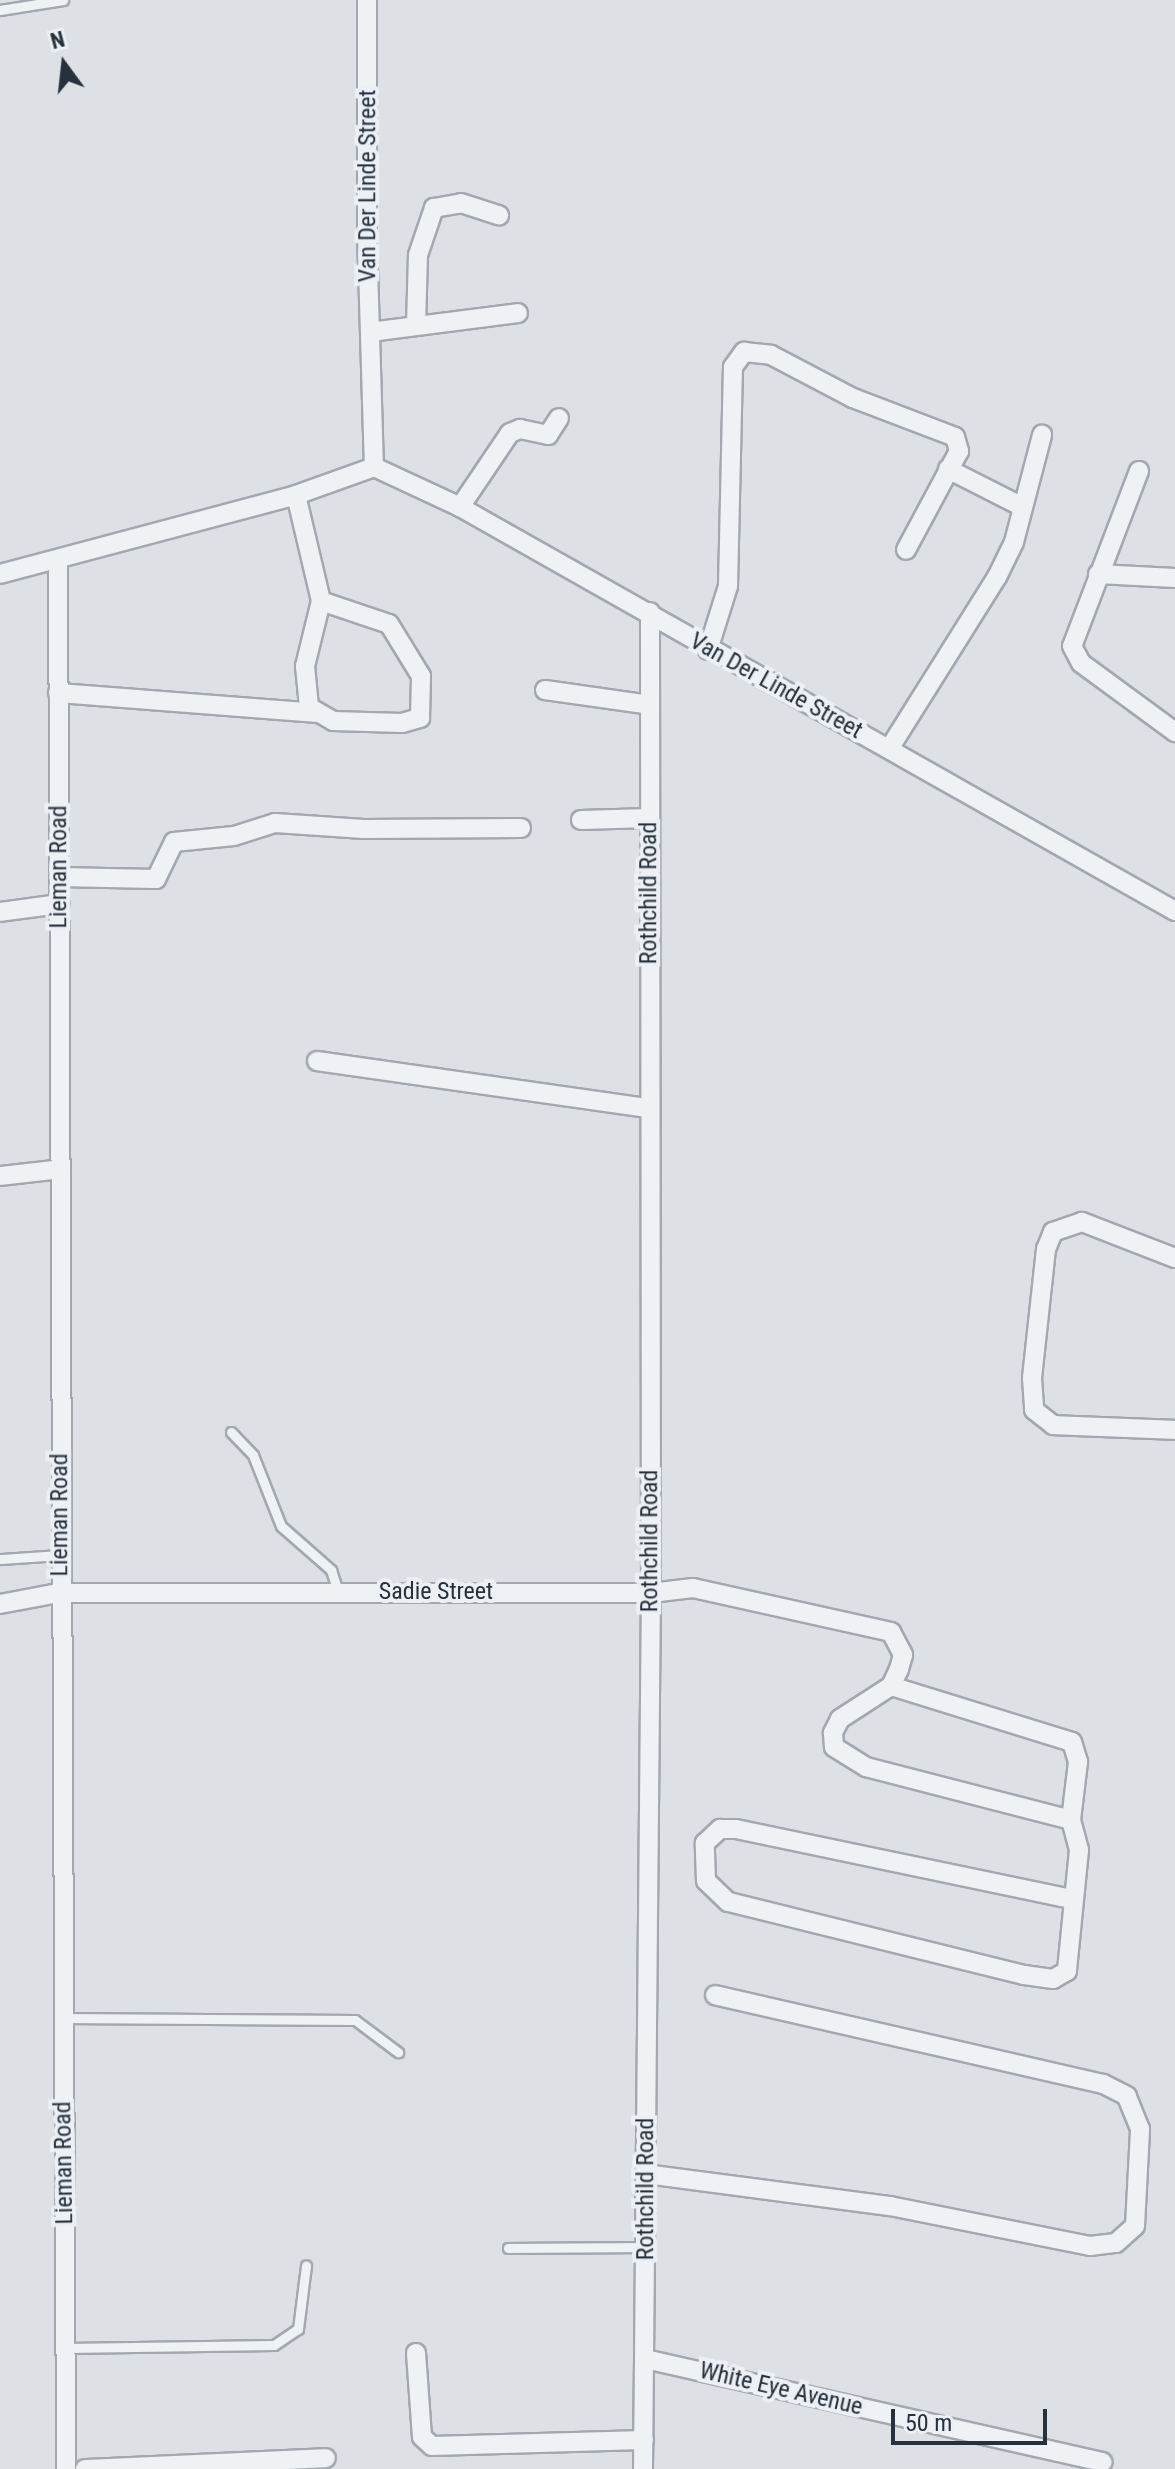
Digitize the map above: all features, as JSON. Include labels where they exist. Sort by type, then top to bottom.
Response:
[{"type":"street","name":"Van Der Linde Street","points":[[367,0],[374,467],[460,507],[650,612],[708,650],[1175,911]]},
{"type":"street","points":[[416,326],[418,255],[434,208],[461,203],[499,215]]},
{"type":"street","points":[[370,332],[518,313]]},
{"type":"street","points":[[708,650],[728,586],[733,367],[738,355],[771,355],[853,398],[955,437],[959,451],[906,550]]},
{"type":"street","points":[[460,507],[510,433],[520,429],[548,435],[559,418]]},
{"type":"street","points":[[889,749],[997,577],[1014,542],[1042,435]]},
{"type":"street","points":[[0,574],[296,495],[374,467]]},
{"type":"street","points":[[948,469],[1021,506]]},
{"type":"street","points":[[1139,471],[1098,574],[1074,653],[1175,732]]},
{"type":"street","points":[[296,495],[321,601],[303,684],[306,701],[315,713]]},
{"type":"street","name":"Lieman Road","points":[[58,561],[61,1169],[59,1593],[66,2469]]},
{"type":"street","points":[[1098,574],[1175,578]]},
{"type":"street","points":[[58,693],[315,713],[333,721],[402,723],[420,718],[424,704],[421,676],[389,624],[321,601]]},
{"type":"street","name":"Rothchild Road","points":[[643,2469],[651,1593],[648,1108],[650,612]]},
{"type":"street","points":[[545,690],[650,705]]},
{"type":"street","points":[[581,820],[649,818]]},
{"type":"street","points":[[59,877],[156,879],[174,842],[234,836],[275,823],[364,829],[521,828]]},
{"type":"street","points":[[0,912],[59,904]]},
{"type":"street","points":[[317,1061],[648,1108]]},
{"type":"street","points":[[0,1176],[61,1169]]},
{"type":"street","points":[[1175,1258],[1082,1222],[1053,1232],[1046,1249],[1032,1378],[1034,1410],[1053,1425],[1175,1430]]},
{"type":"street","name":"Sadie Street","points":[[0,1604],[59,1593],[651,1593],[693,1588],[891,1632],[900,1643],[903,1655],[891,1686]]},
{"type":"street","points":[[1071,1820],[866,1767],[839,1754],[832,1741],[840,1719],[891,1686],[1072,1742],[1078,1762],[1071,1820],[1079,1850],[1072,1899],[1074,1929],[1067,1971],[1053,1979],[1024,1975],[728,1902],[706,1881],[705,1843],[720,1829],[736,1829],[1072,1899]]},
{"type":"street","points":[[646,2174],[890,2206],[1090,2246],[1116,2243],[1135,2226],[1140,2129],[1127,2096],[1103,2084],[715,1995]]},
{"type":"street","points":[[416,2353],[422,2437],[432,2446],[644,2440]]},
{"type":"street","name":"White Eye Avenue","points":[[645,2359],[1103,2462]]},
{"type":"street","points":[[85,2469],[326,2458]]},
{"type":"lane","points":[[0,10],[63,0]]},
{"type":"lane","points":[[231,1432],[253,1455],[281,1526],[331,1570],[338,1592]]},
{"type":"lane","points":[[0,1559],[59,1555]]},
{"type":"lane","points":[[62,2018],[355,2020],[398,2052]]},
{"type":"lane","points":[[508,2248],[646,2247]]},
{"type":"lane","points":[[66,2348],[274,2345],[298,2329],[306,2266]]}]
